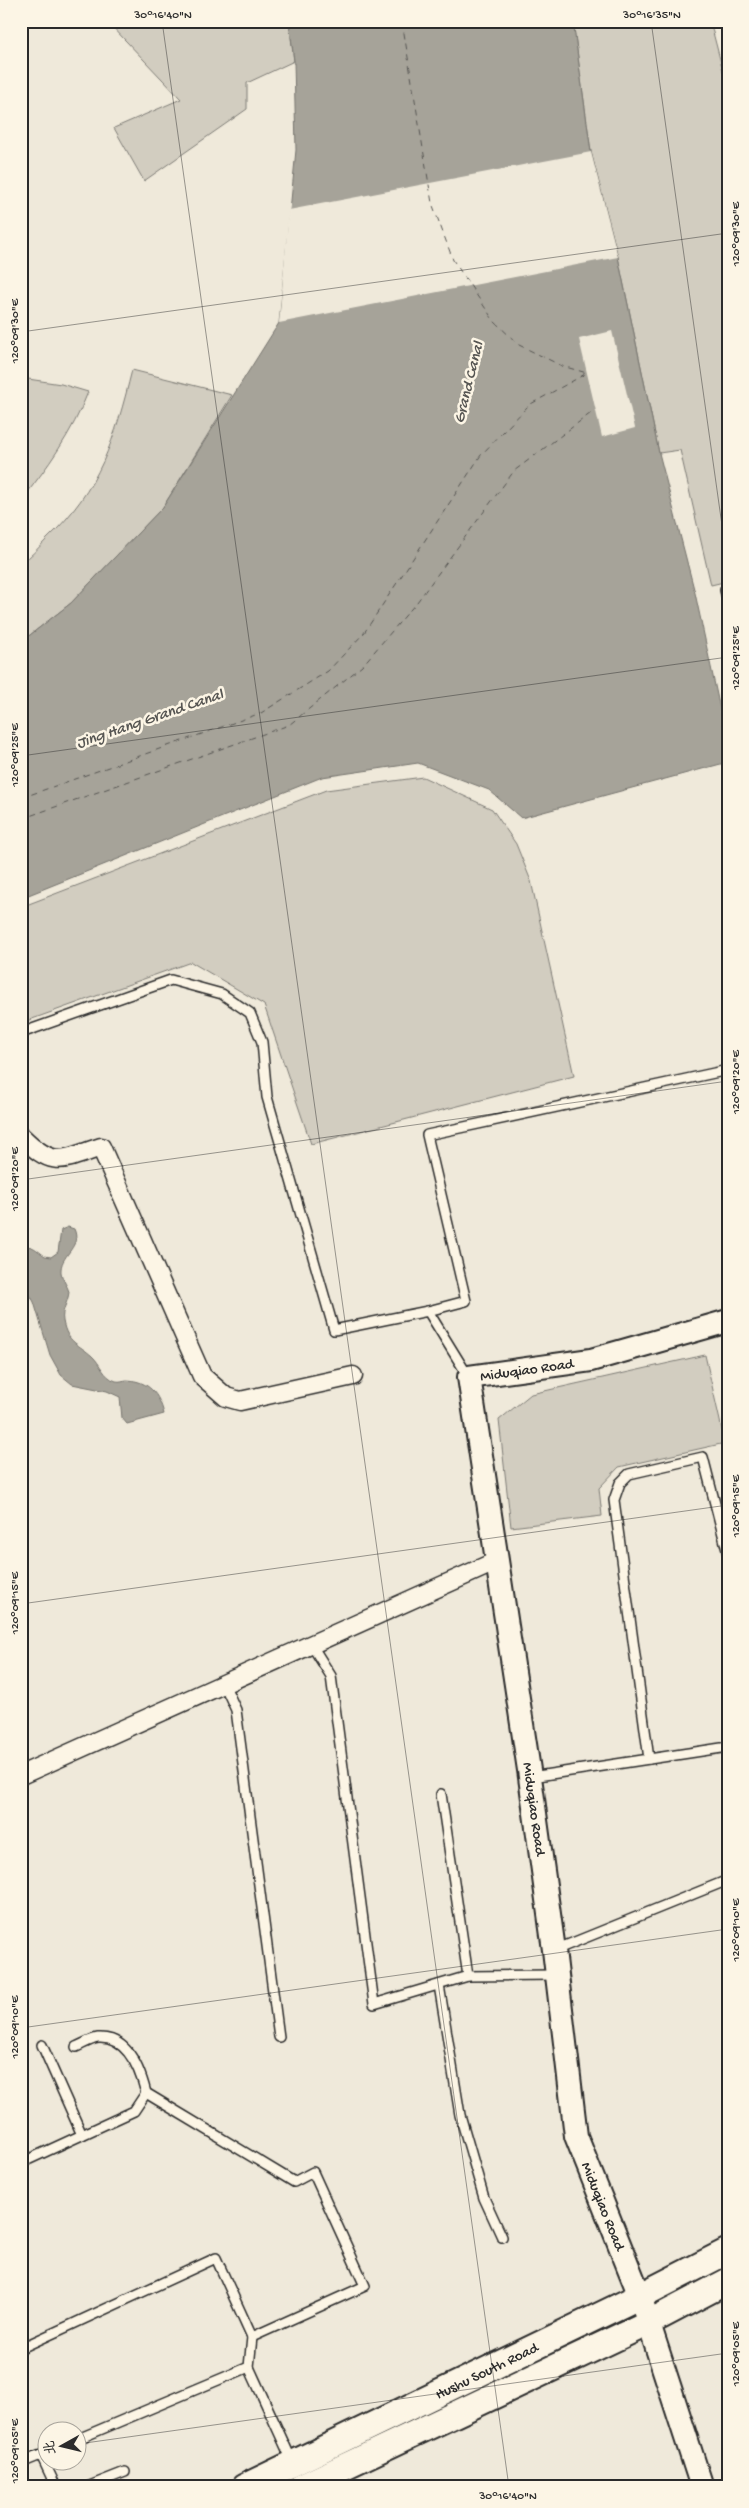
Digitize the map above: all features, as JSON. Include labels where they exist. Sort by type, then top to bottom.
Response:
[{"type":"main road","name":"Hushu South Road","points":[[244,2487],[640,2296],[728,2251]]},
{"type":"main road","name":"Hushu South Road","points":[[301,2487],[648,2323],[728,2281]]},
{"type":"street","points":[[21,1136],[38,1153],[60,1160],[101,1147],[202,1376],[226,1397],[240,1401],[260,1398],[353,1376]]},
{"type":"street","name":"Miduqiao Road","points":[[702,2487],[640,2296],[576,2136],[554,1950],[530,1776],[469,1377],[591,1360],[728,1321]]},
{"type":"street","points":[[21,1775],[497,1560]]},
{"type":"lane","points":[[728,590],[726,590],[728,602]]},
{"type":"lane","points":[[21,1033],[171,980],[222,994],[250,1013],[262,1042],[267,1097],[334,1330],[428,1311],[466,1301],[427,1135],[728,1070]]},
{"type":"lane","points":[[428,1311],[469,1377]]},
{"type":"lane","points":[[650,1759],[614,1500],[620,1483],[629,1474],[703,1457],[728,1554]]},
{"type":"lane","points":[[311,1644],[331,1676],[374,2004],[468,1976],[557,1974]]},
{"type":"lane","points":[[224,1684],[236,1710],[279,2037]]},
{"type":"lane","points":[[530,1776],[728,1747]]},
{"type":"lane","points":[[441,1794],[468,1976]]},
{"type":"lane","points":[[554,1950],[728,1880]]},
{"type":"lane","points":[[439,1985],[460,2115],[484,2198],[502,2237]]},
{"type":"lane","points":[[76,2047],[96,2038],[112,2039],[126,2047],[141,2074],[146,2093],[294,2182],[313,2172],[364,2286],[252,2337]]},
{"type":"lane","points":[[42,2045],[82,2135]]},
{"type":"lane","points":[[21,2163],[134,2111],[146,2093]]},
{"type":"lane","points":[[21,2348],[216,2258],[252,2337],[249,2367],[293,2463]]},
{"type":"lane","points":[[88,2436],[249,2367]]},
{"type":"lane","points":[[21,2463],[38,2456]]},
{"type":"lane","points":[[50,2470],[56,2487]]},
{"type":"lane","points":[[87,2487],[125,2472]]},
{"type":"shaded area","points":[[107,21],[289,21],[294,61],[247,83],[247,109],[144,181],[114,128],[181,99]]},
{"type":"shaded area","points":[[573,21],[710,21],[728,90],[728,581],[711,585],[680,450],[659,453],[618,257],[591,152]]},
{"type":"shaded area","points":[[132,370],[232,395],[163,507],[71,603],[21,642],[21,563],[35,552],[65,520],[93,482],[112,441]]},
{"type":"shaded area","points":[[28,379],[61,384],[88,392],[67,436],[21,501],[21,380]]},
{"type":"shaded area","points":[[423,777],[492,809],[516,844],[531,881],[574,1076],[311,1144],[264,1005],[191,962],[21,1023],[21,907],[326,790]]},
{"type":"shaded area","points":[[705,1355],[725,1443],[619,1467],[599,1488],[602,1516],[511,1527],[499,1420],[531,1394]]},
{"type":"water","points":[[289,21],[573,21],[591,152],[618,257],[659,453],[695,593],[728,746],[728,762],[521,818],[489,790],[418,763],[322,777],[21,898],[21,642],[71,603],[163,507],[279,323],[296,150],[294,61]]},
{"type":"water","points":[[68,1227],[74,1229],[76,1235],[74,1245],[62,1264],[61,1269],[69,1292],[63,1317],[67,1334],[92,1356],[108,1377],[117,1381],[135,1381],[152,1390],[159,1400],[164,1414],[127,1424],[122,1418],[120,1397],[107,1391],[72,1384],[61,1375],[50,1355],[34,1302],[21,1279],[21,1247],[31,1247],[45,1256],[51,1257],[58,1252],[61,1230]]},
{"type":"pier","points":[[591,152],[618,257],[279,323],[289,210]]},
{"type":"pier","points":[[612,331],[635,428],[602,437],[579,339]]},
{"type":"ferry route","points":[[21,798],[261,713],[328,671],[364,633],[481,455],[529,405],[587,373],[562,366],[519,345],[494,321],[453,260],[432,203],[402,21]]},
{"type":"ferry route","points":[[21,819],[289,725],[362,666],[417,602],[514,471],[595,410]]},
{"type":"water label","name":"Grand Canal","points":[[467,382]]},
{"type":"water label","name":"Jing Hang Grand Canal","points":[[149,717]]}]
